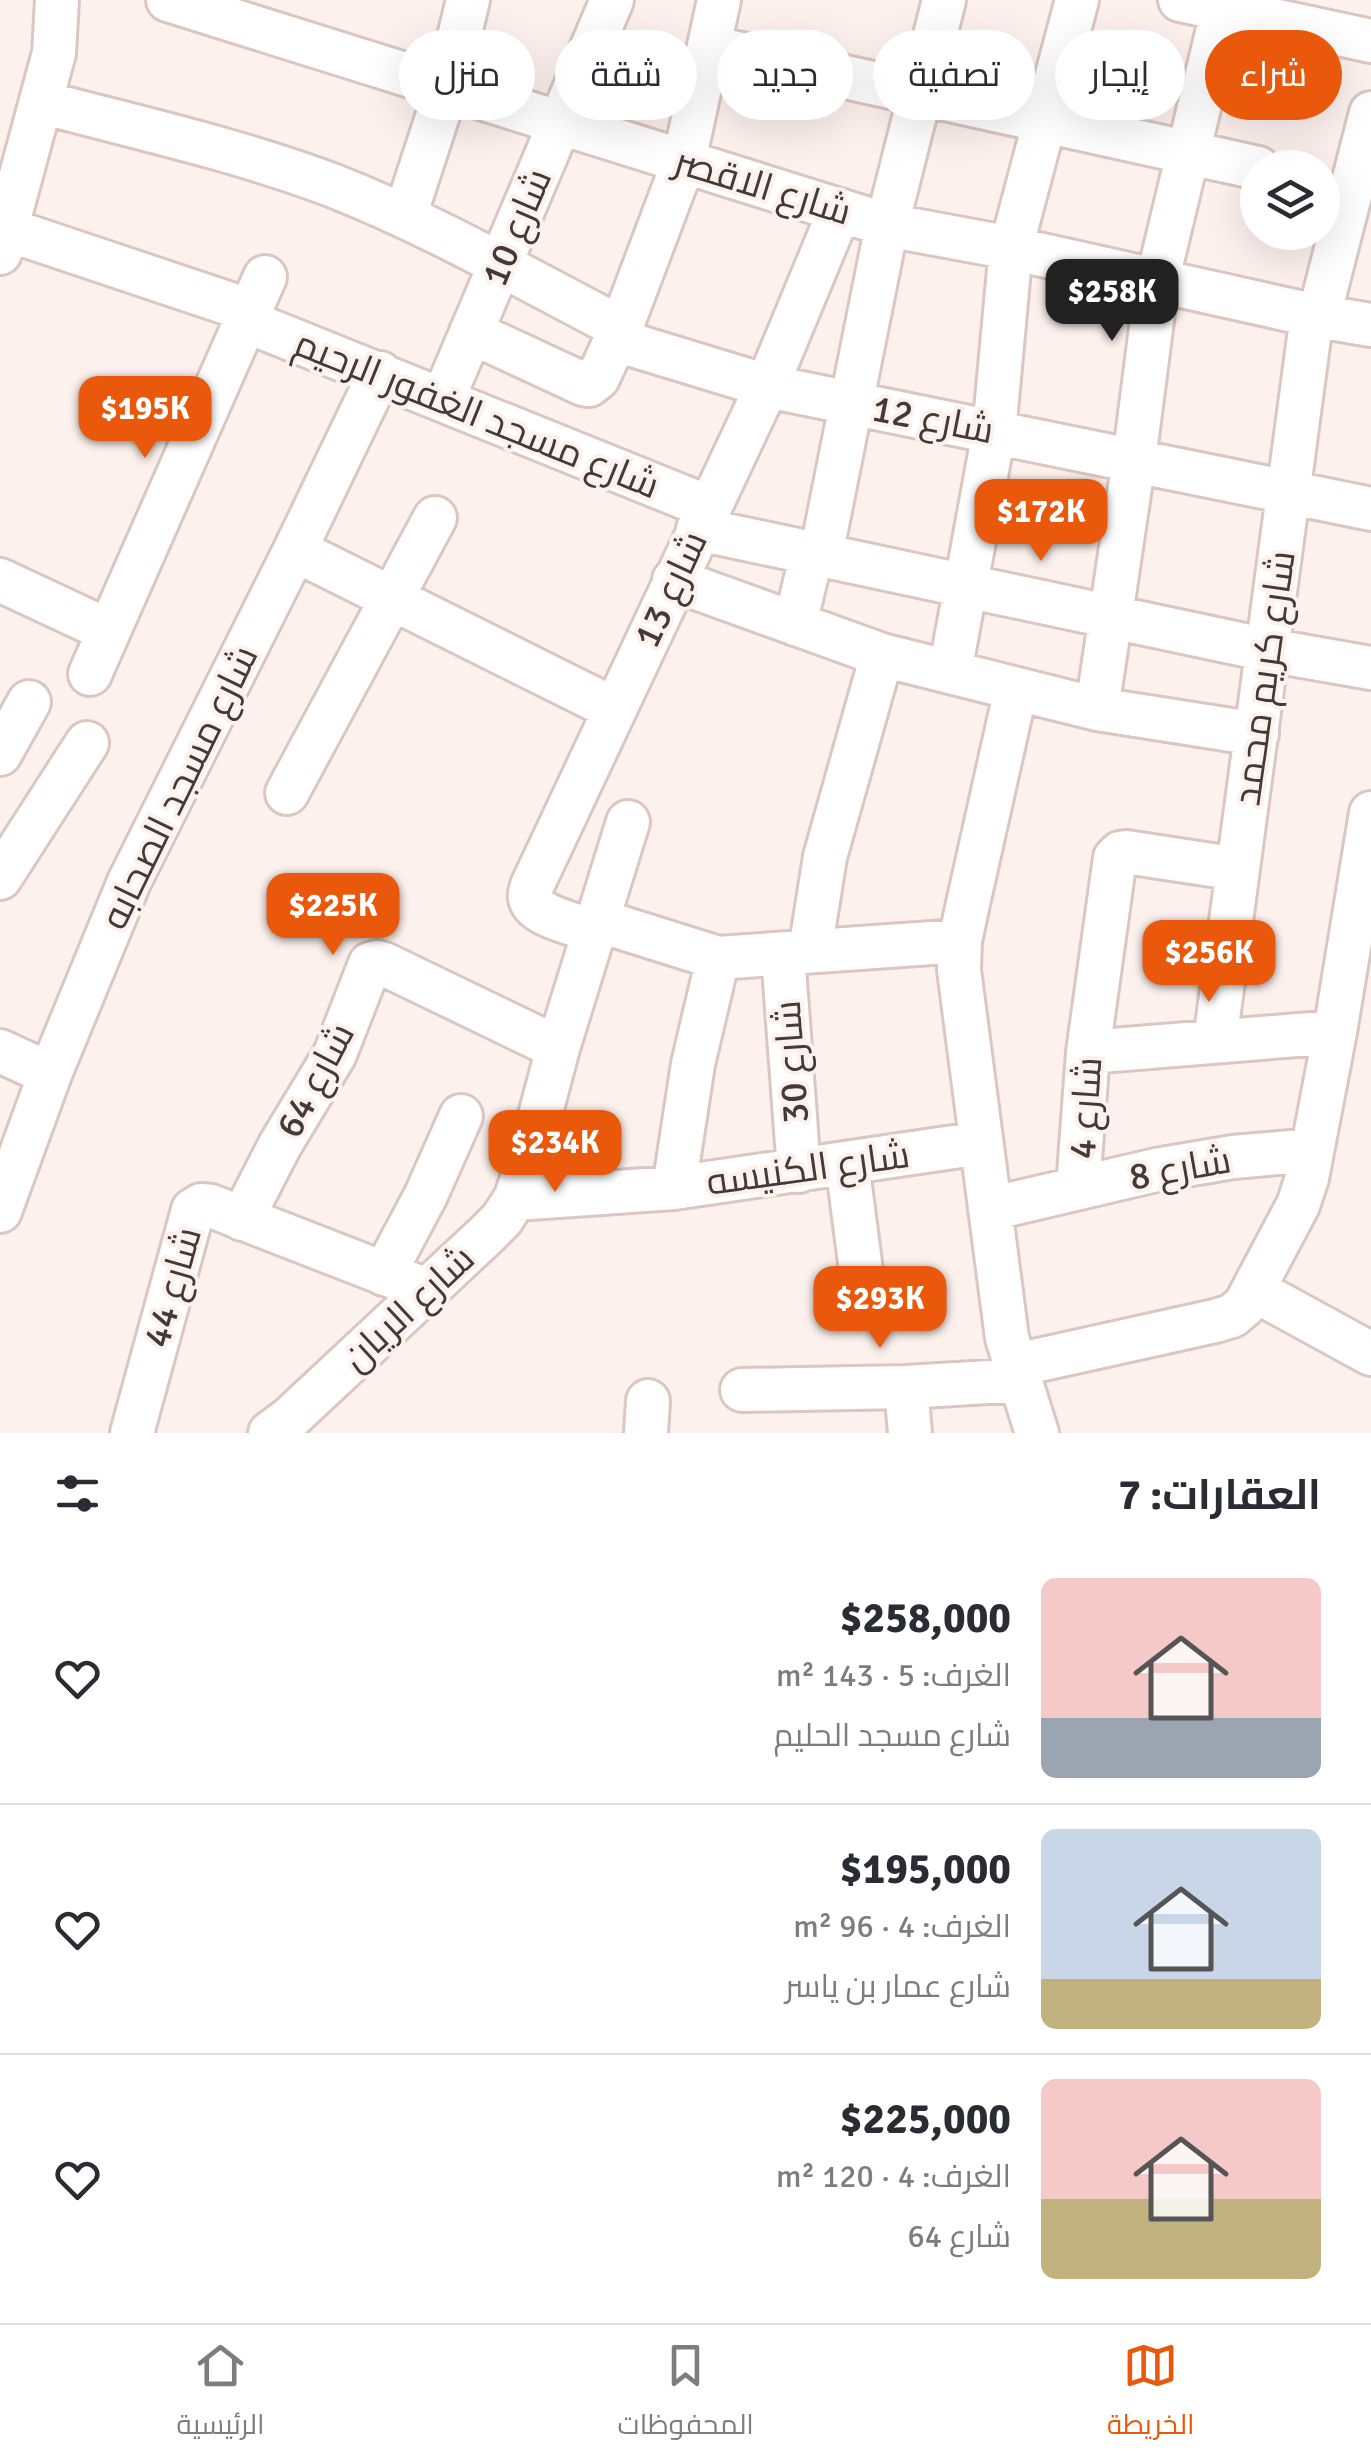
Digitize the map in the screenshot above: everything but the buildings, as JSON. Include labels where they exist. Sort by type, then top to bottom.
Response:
[{"type":"street","points":[[3,241],[54,53],[57,0]]},
{"type":"street","name":"شارع الاقصر","points":[[168,0],[399,72]]},
{"type":"street","points":[[461,30],[468,0]]},
{"type":"street","name":"شارع 10","points":[[444,399],[612,0]]},
{"type":"street","points":[[471,332],[589,385],[598,378],[684,161],[719,0]]},
{"type":"street","points":[[936,30],[944,0]]},
{"type":"street","points":[[950,672],[994,432],[1011,248],[1077,0]]},
{"type":"street","points":[[1180,0],[1224,5],[1371,41]]},
{"type":"street","points":[[1096,709],[1157,282],[1224,5]]},
{"type":"street","points":[[709,47],[873,83]]},
{"type":"street","name":"شارع 12","points":[[41,102],[262,161],[334,186],[405,216],[618,334],[767,386],[1371,509]]},
{"type":"street","name":"شارع الاقصر","points":[[535,114],[887,224],[1371,325]]},
{"type":"street","name":"شارع كريم محمد","points":[[1216,1041],[1288,492],[1316,316],[1348,186],[1371,114]]},
{"type":"street","points":[[1035,119],[1240,164]]},
{"type":"street","points":[[405,216],[436,120]]},
{"type":"street","points":[[795,624],[852,403],[887,224],[913,120]]},
{"type":"street","name":"شارع 13","points":[[596,926],[540,912],[532,906],[532,886],[767,386],[840,210]]},
{"type":"street","name":"شارع مسجد الغفور الرحيم","points":[[3,241],[254,303],[380,373],[703,518],[816,554],[1268,650],[1371,668]]},
{"type":"street","points":[[90,674],[254,303]]},
{"type":"street","name":"شارع مسجد الصحابه","points":[[0,1211],[50,1074],[129,882],[380,373]]},
{"type":"street","points":[[287,793],[435,518]]},
{"type":"street","points":[[295,550],[614,709]]},
{"type":"street","points":[[0,580],[109,631]]},
{"type":"street","points":[[674,580],[882,656],[1096,709],[1256,734]]},
{"type":"street","name":"شارع 30","points":[[799,1171],[796,952],[882,656]]},
{"type":"street","points":[[1016,689],[960,941],[959,970],[1007,1338],[1037,1433]]},
{"type":"street","points":[[0,754],[29,702]]},
{"type":"street","points":[[0,878],[87,743]]},
{"type":"street","points":[[742,1390],[906,1387],[1018,1373],[1232,1316],[1245,1305],[1298,1205],[1307,1178],[1336,1032],[1371,813]]},
{"type":"street","name":"شارع الريان","points":[[270,1433],[502,1219],[515,1200],[628,822]]},
{"type":"street","name":"شارع 4","points":[[1078,1188],[1088,1052],[1114,858],[1126,852],[1238,869]]},
{"type":"street","points":[[596,926],[718,958],[960,941]]},
{"type":"street","points":[[674,1188],[694,1064],[718,958]]},
{"type":"street","name":"شارع 64","points":[[242,1218],[335,1054],[370,964],[384,964],[558,1048]]},
{"type":"street","points":[[1088,1052],[1336,1032]]},
{"type":"street","points":[[0,1051],[50,1074]]},
{"type":"street","points":[[384,1274],[426,1195],[460,1116]]},
{"type":"street","name":"شارع الكنيسه","points":[[515,1200],[674,1188],[981,1142]]},
{"type":"street","name":"شارع 8","points":[[990,1209],[1175,1166],[1312,1150]]},
{"type":"street","points":[[847,1164],[865,1301]]},
{"type":"street","name":"شارع 44","points":[[132,1433],[193,1210],[201,1204],[427,1290]]},
{"type":"street","points":[[1254,1290],[1371,1354]]},
{"type":"street","points":[[906,1387],[910,1433]]}]
